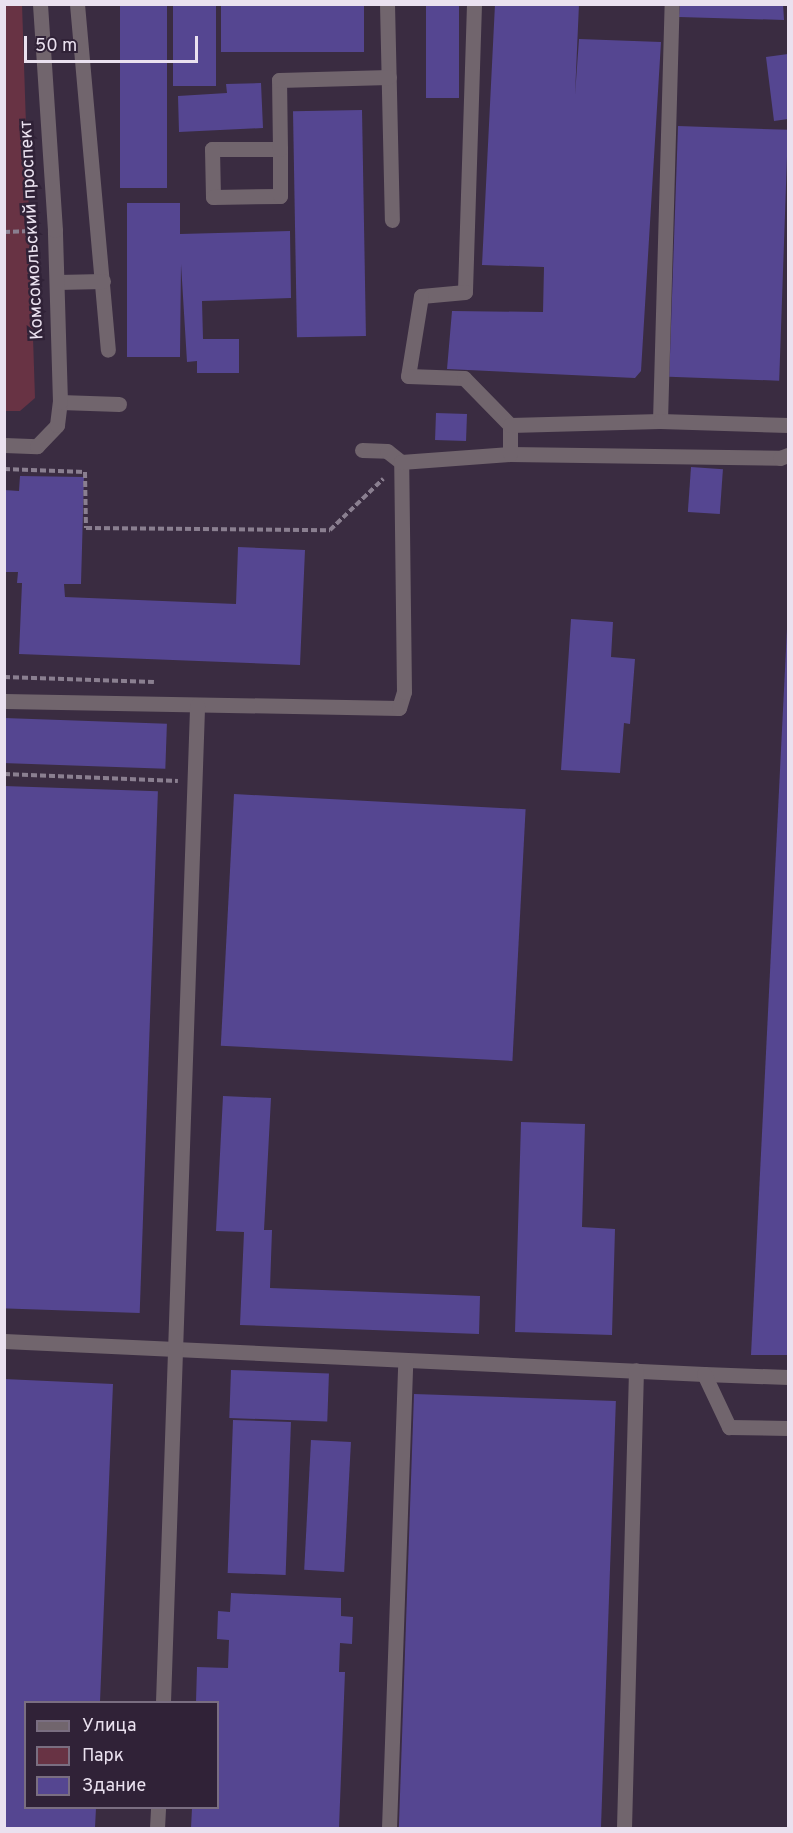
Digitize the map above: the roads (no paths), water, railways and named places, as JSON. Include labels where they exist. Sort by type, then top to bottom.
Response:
[{"type":"lane","name":"Комсомольский проспект","points":[[4,445],[37,446],[57,425],[60,402],[57,282],[40,4]]},
{"type":"lane","points":[[77,4],[108,350]]},
{"type":"lane","points":[[387,4],[392,220]]},
{"type":"lane","points":[[474,4],[465,292],[421,296],[408,376],[464,378],[510,425],[510,454]]},
{"type":"lane","points":[[660,421],[672,4]]},
{"type":"lane","points":[[280,149],[212,149],[213,197],[280,196],[280,149],[279,80],[388,77]]},
{"type":"lane","points":[[57,282],[103,281]]},
{"type":"lane","points":[[60,402],[119,404]]},
{"type":"lane","points":[[510,425],[660,421],[789,425]]},
{"type":"lane","points":[[362,450],[387,451],[401,462],[510,454],[780,458],[789,455]]},
{"type":"lane","points":[[4,701],[399,708],[404,692],[401,462]]},
{"type":"lane","points":[[162,1701],[177,1349],[197,706]]},
{"type":"lane","points":[[4,1341],[789,1377]]},
{"type":"lane","points":[[389,1828],[405,1360]]},
{"type":"lane","points":[[624,1828],[636,1371]]},
{"type":"lane","points":[[704,1374],[729,1427],[789,1428]]},
{"type":"lane","points":[[157,1828],[158,1809]]}]
